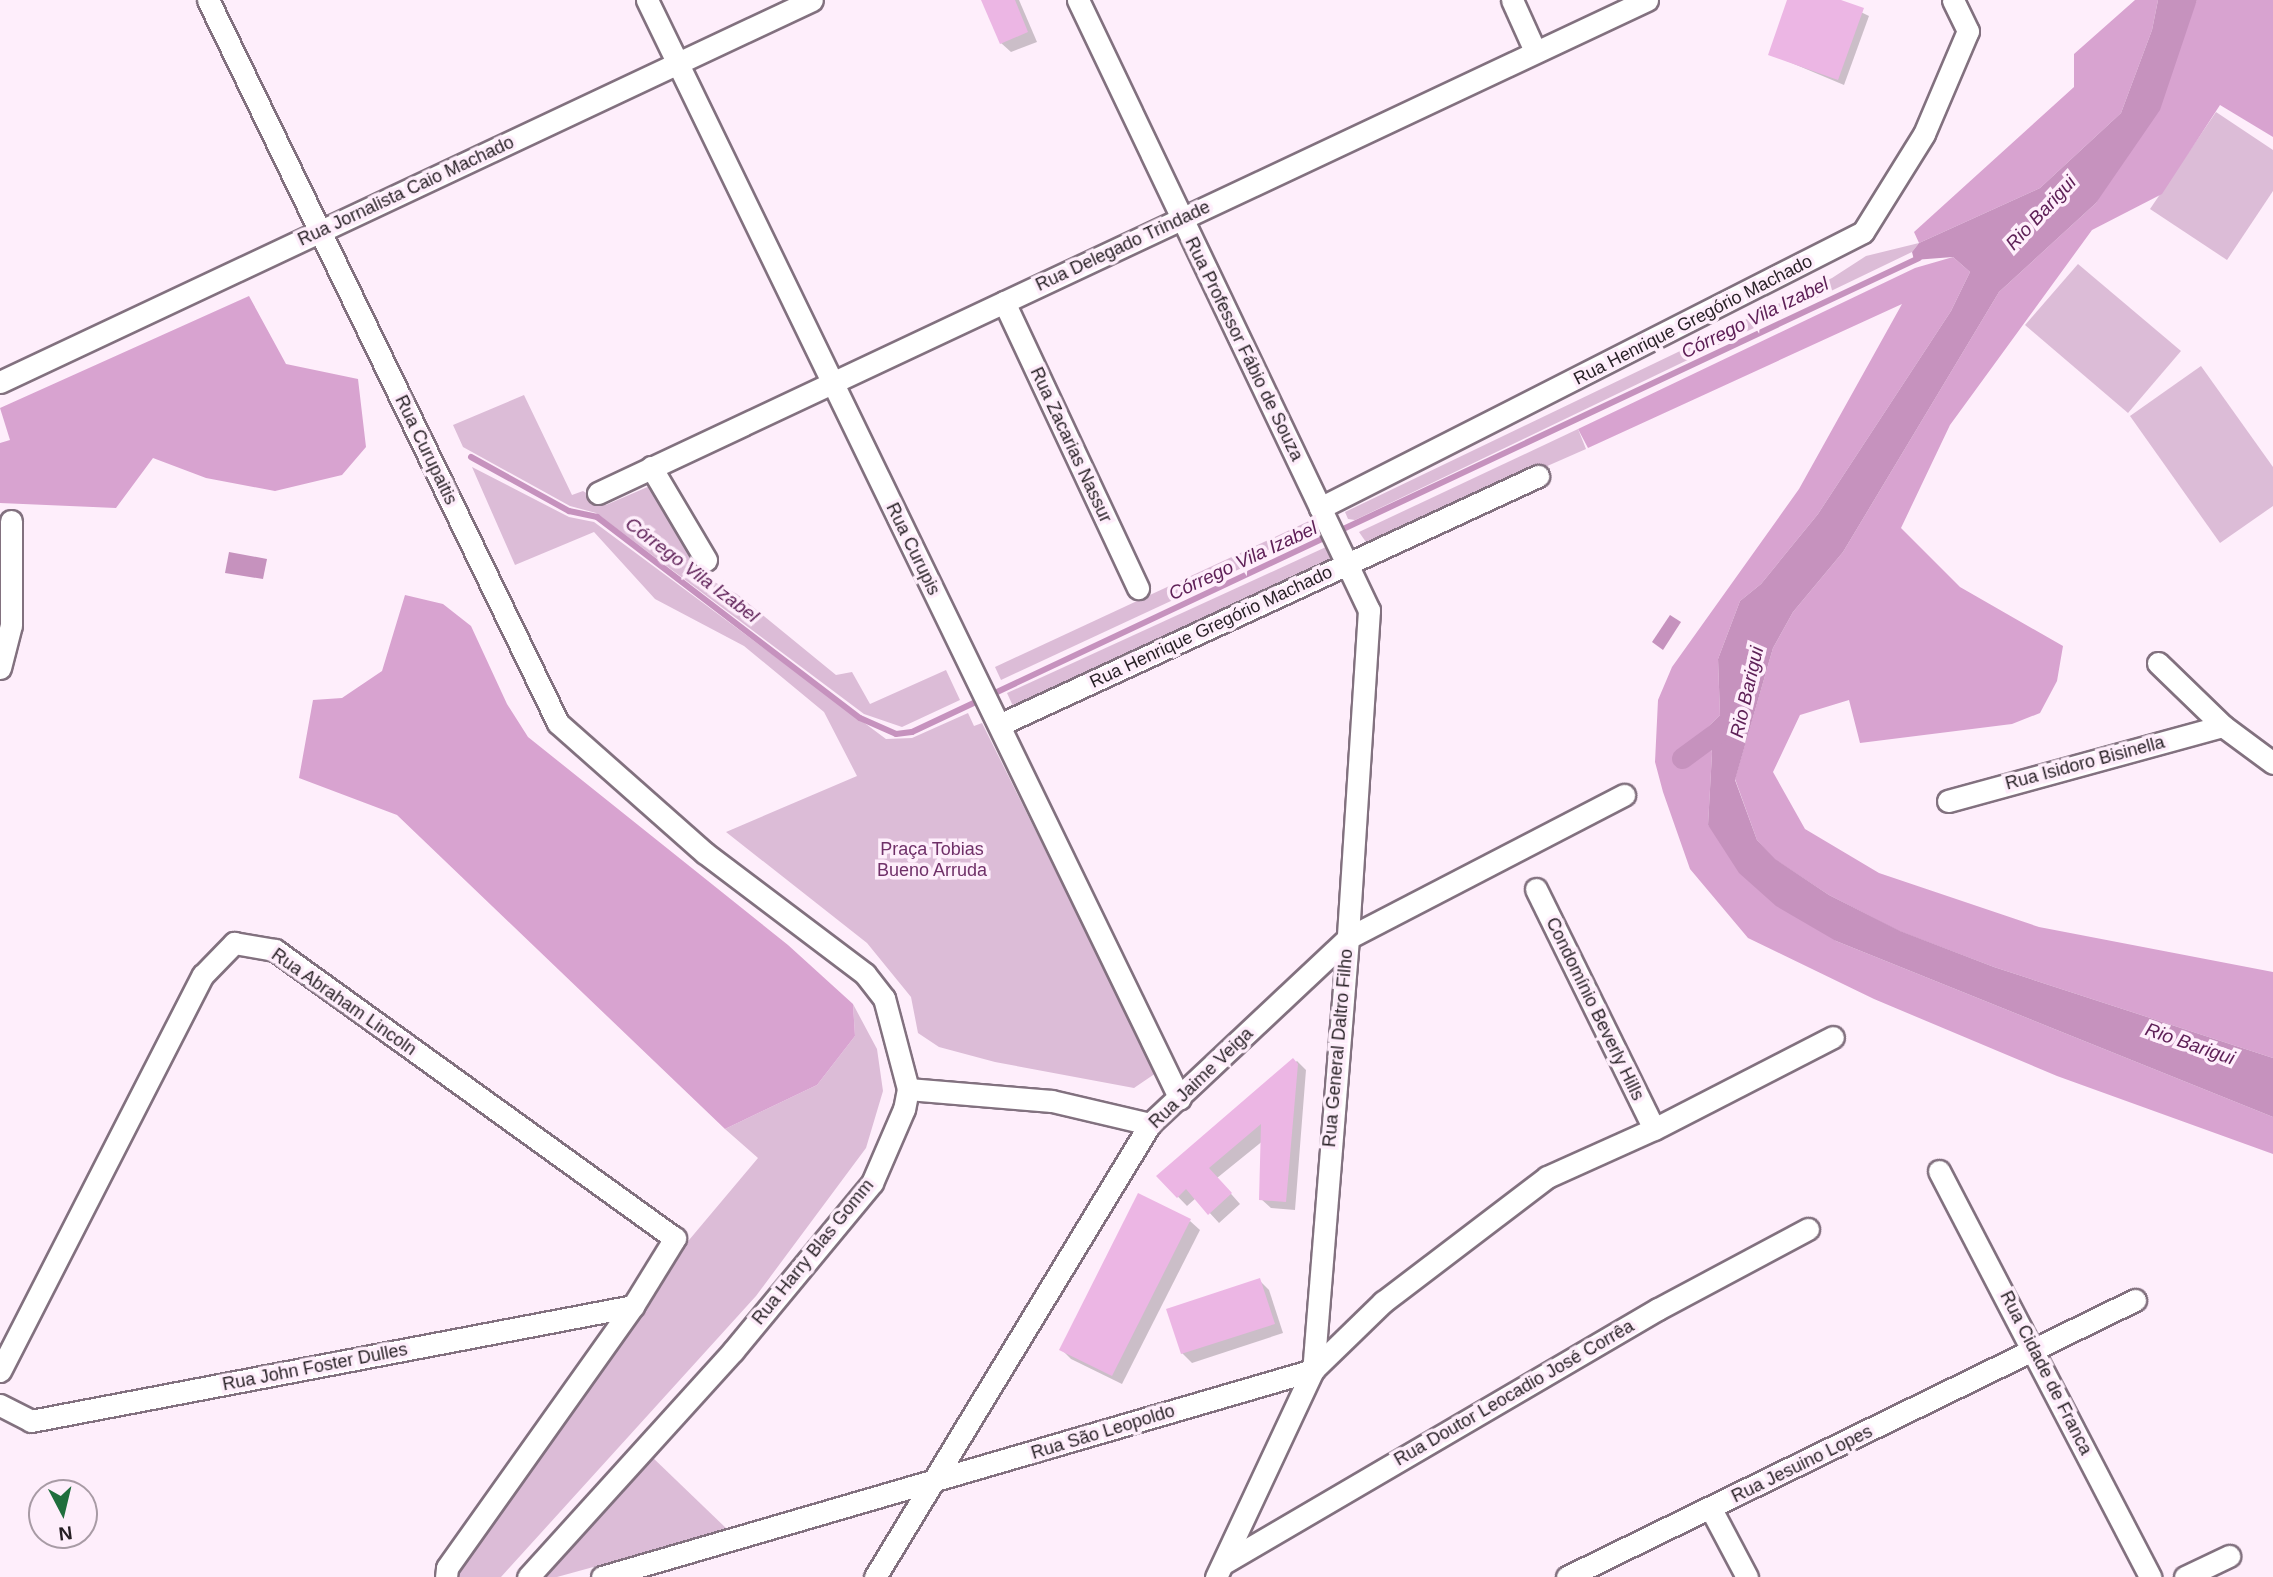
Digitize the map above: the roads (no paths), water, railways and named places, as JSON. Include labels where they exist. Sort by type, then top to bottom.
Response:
[{"type":"street","name":"Rua Curupaitis","points":[[208,0],[558,723],[705,853],[865,974],[884,998],[908,1089]]},
{"type":"street","name":"Rua Curupis","points":[[647,0],[1180,1099]]},
{"type":"street","name":"Rua Jornalista Caio Machado","points":[[0,382],[812,0]]},
{"type":"street","name":"Rua Professor Fábio de Souza","points":[[1078,0],[1320,508]]},
{"type":"street","points":[[1512,0],[1535,51]]},
{"type":"street","name":"Rua Delegado Trindade","points":[[598,493],[1647,0]]},
{"type":"street","name":"Rua Henrique Gregório Machado","points":[[1320,508],[1863,232],[1924,134],[1968,32],[1953,0]]},
{"type":"street","name":"Rua Zacarias Nassur","points":[[1004,302],[1138,588]]},
{"type":"street","points":[[651,467],[706,560]]},
{"type":"street","name":"Rua Henrique Gregório Machado","points":[[996,720],[1344,558],[1538,476]]},
{"type":"street","name":"Rua General Daltro Filho","points":[[1220,1570],[1313,1370],[1348,938],[1369,610],[1320,508]]},
{"type":"street","points":[[0,668],[11,625],[10,521]]},
{"type":"street","points":[[2158,663],[2223,726],[2273,763]]},
{"type":"street","name":"Rua Isidoro Bisinella","points":[[1948,801],[2223,726]]},
{"type":"street","name":"Rua Jaime Veiga","points":[[875,1577],[1150,1124],[1180,1099],[1348,938],[1624,796]]},
{"type":"street","name":"Condomínio Beverly Hills","points":[[1536,889],[1654,1129]]},
{"type":"street","name":"Rua Abraham Lincoln","points":[[0,1371],[203,975],[234,943],[275,950],[675,1238],[633,1306]]},
{"type":"street","points":[[1654,1129],[1833,1037]]},
{"type":"street","points":[[908,1089],[1052,1101],[1150,1124]]},
{"type":"street","name":"Rua Harry Blas Gomm","points":[[528,1577],[733,1351],[872,1183],[904,1109],[908,1089]]},
{"type":"street","name":"Rua São Leopoldo","points":[[602,1577],[933,1483],[1313,1370],[1383,1302],[1547,1177],[1654,1129]]},
{"type":"street","name":"Rua Cidade de Franca","points":[[1939,1171],[2035,1350],[2150,1577]]},
{"type":"street","name":"Rua Doutor Leocadio José Corrêa","points":[[1220,1570],[1658,1309],[1808,1229]]},
{"type":"street","name":"Rua Jesuino Lopes","points":[[1567,1577],[2135,1300]]},
{"type":"street","points":[[446,1577],[447,1568],[633,1306]]},
{"type":"street","name":"Rua John Foster Dulles","points":[[0,1405],[31,1421],[633,1306]]},
{"type":"street","points":[[1711,1509],[1747,1577]]},
{"type":"street","points":[[2185,1577],[2229,1556]]},
{"type":"water","name":"Rio Barigui","points":[[2158,0],[2197,0],[2160,110],[2096,203],[1999,292],[1843,552],[1793,612],[1773,648],[1735,780],[1757,840],[1775,859],[1829,895],[1900,931],[1994,967],[2273,1058],[2273,1117],[1836,941],[1776,906],[1739,873],[1708,825],[1712,753],[1707,728],[1720,715],[1718,659],[1740,601],[1761,584],[1818,514],[1951,311],[1970,272],[1953,257],[1914,260],[1912,252],[1919,243],[2040,188],[2121,113],[2152,30]]},
{"type":"water","points":[[229,552],[267,559],[263,579],[225,573]]},
{"type":"water","points":[[1670,615],[1681,622],[1663,650],[1652,642]]},
{"type":"waterway","name":"Córrego Vila Izabel","points":[[471,457],[569,511],[597,517],[860,718],[896,734],[912,732],[1919,258]]},
{"type":"waterway","name":"Rio Barigui","points":[[1682,758],[1731,722]]},
{"type":"park label","name":"Praça Tobias Bueno Arruda","points":[[932,860]]}]
